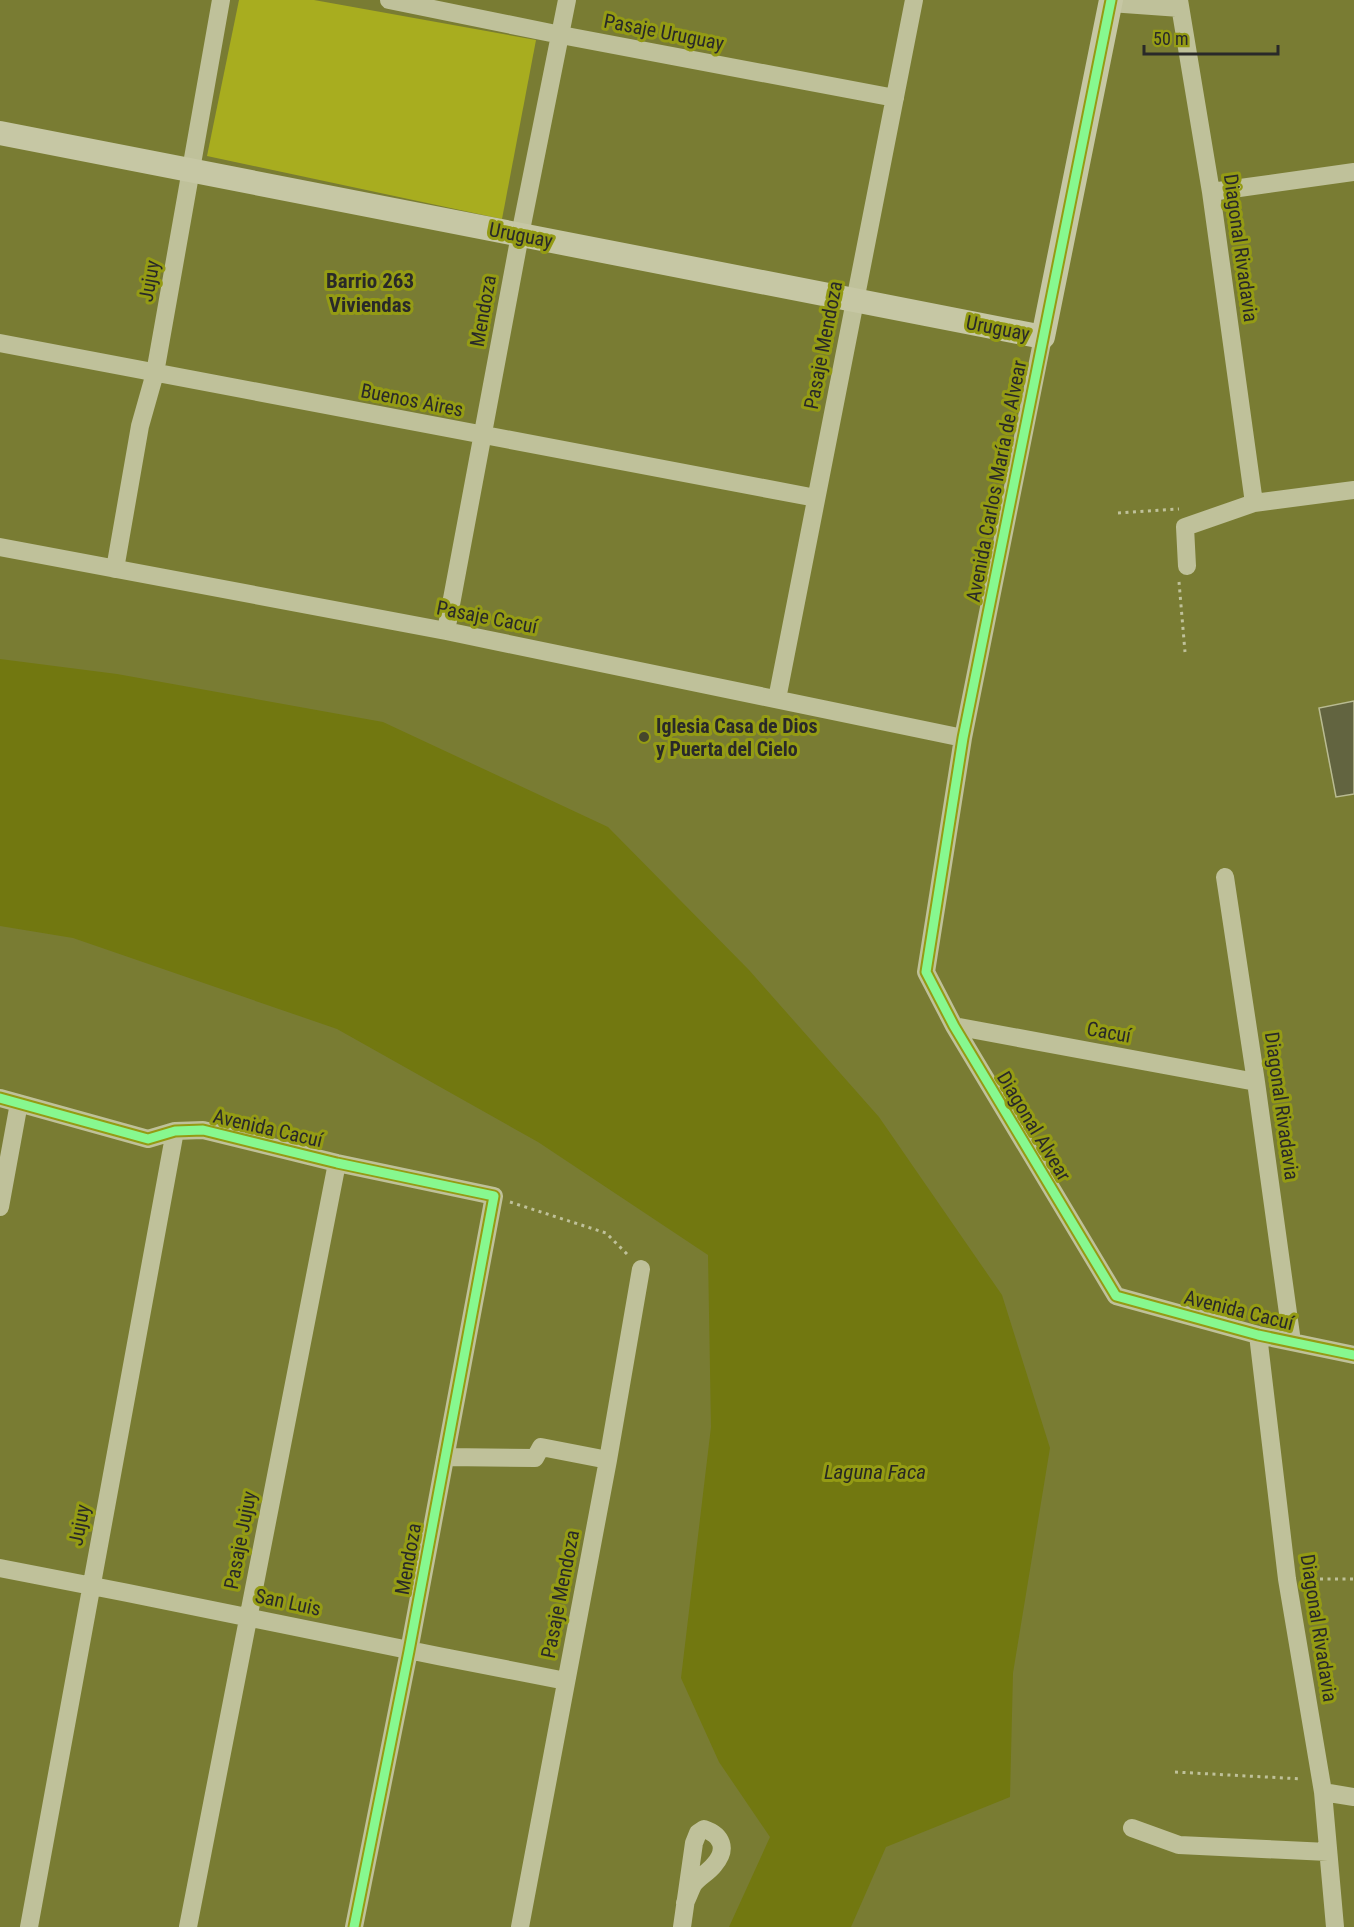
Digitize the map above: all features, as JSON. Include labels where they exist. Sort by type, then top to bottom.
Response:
[{"type":"street","name":"Jujuy","points":[[115,570],[141,426],[155,373],[222,0]]},
{"type":"street","name":"Pasaje Uruguay","points":[[389,0],[895,98]]},
{"type":"street","name":"Mendoza","points":[[446,632],[520,235],[567,0]]},
{"type":"street","name":"Pasaje Mendoza","points":[[777,699],[914,0]]},
{"type":"street","points":[[1110,1],[1180,4]]},
{"type":"street","name":"Avenida Carlos María de Alvear","points":[[926,972],[963,738],[1110,1]]},
{"type":"street","name":"Diagonal Rivadavia","points":[[1180,4],[1211,192],[1254,503]]},
{"type":"street","name":"Uruguay","points":[[0,133],[1043,337]]},
{"type":"street","points":[[1211,192],[1354,172]]},
{"type":"street","name":"Buenos Aires","points":[[0,343],[483,437],[816,498]]},
{"type":"street","points":[[1187,566],[1185,527],[1254,503],[1354,490]]},
{"type":"street","name":"Pasaje Cacuí","points":[[0,547],[446,632],[963,738]]},
{"type":"street","name":"Diagonal Rivadavia","points":[[1225,877],[1292,1342]]},
{"type":"street","name":"Diagonal Alvear","points":[[926,972],[954,1026],[1116,1296]]},
{"type":"street","name":"Cacuí","points":[[954,1026],[1256,1082]]},
{"type":"street","name":"Avenida Cacuí","points":[[0,1098],[148,1139],[175,1131],[203,1130],[337,1163],[494,1196]]},
{"type":"street","points":[[0,1207],[19,1102]]},
{"type":"street","name":"Jujuy","points":[[29,1927],[175,1131]]},
{"type":"street","name":"Pasaje Jujuy","points":[[188,1927],[337,1163]]},
{"type":"street","name":"Mendoza","points":[[354,1927],[409,1651],[494,1196]]},
{"type":"street","name":"Pasaje Mendoza","points":[[520,1927],[608,1460],[641,1269]]},
{"type":"street","name":"Avenida Cacuí","points":[[1116,1296],[1258,1335],[1354,1355]]},
{"type":"street","name":"Diagonal Rivadavia","points":[[1258,1335],[1287,1579],[1323,1792],[1335,1927]]},
{"type":"street","points":[[445,1457],[535,1458],[541,1447],[608,1460]]},
{"type":"street","name":"San Luis","points":[[0,1568],[566,1681]]},
{"type":"street","points":[[1323,1792],[1354,1797]]},
{"type":"street","points":[[1132,1828],[1179,1845],[1329,1852]]},
{"type":"street","points":[[682,1927],[685,1903]]},
{"type":"path","points":[[1118,513],[1182,509],[1185,527]]},
{"type":"path","points":[[1185,652],[1178,574],[1187,566]]},
{"type":"path","points":[[494,1196],[606,1233],[641,1269]]},
{"type":"path","points":[[1287,1579],[1354,1579]]},
{"type":"path","points":[[1175,1772],[1299,1777],[1323,1792]]},
{"type":"shaded area","points":[[239,0],[314,0],[536,40],[502,219],[207,156]]},
{"type":"water","name":"Laguna Faca","points":[[0,659],[117,674],[383,722],[608,827],[749,970],[879,1117],[1002,1295],[1050,1448],[1013,1673],[1010,1797],[886,1847],[851,1927],[729,1927],[770,1837],[719,1762],[681,1678],[711,1427],[708,1255],[538,1142],[337,1029],[73,938],[0,926]]},
{"type":"building","points":[[1354,701],[1354,794],[1336,797],[1319,708]]},
{"type":"cycle path","points":[[1111,0],[963,738],[926,972],[954,1026],[1116,1296],[1258,1335],[1354,1355]]},
{"type":"cycle path","points":[[0,1098],[148,1139],[175,1131],[203,1130],[337,1163],[494,1196],[409,1651],[354,1927]]},
{"type":"place","name":"Iglesia Casa de Dios y Puerta del Cielo","points":[[644,737]]},
{"type":"district","name":"Barrio 263 Viviendas","points":[[370,293]]}]
